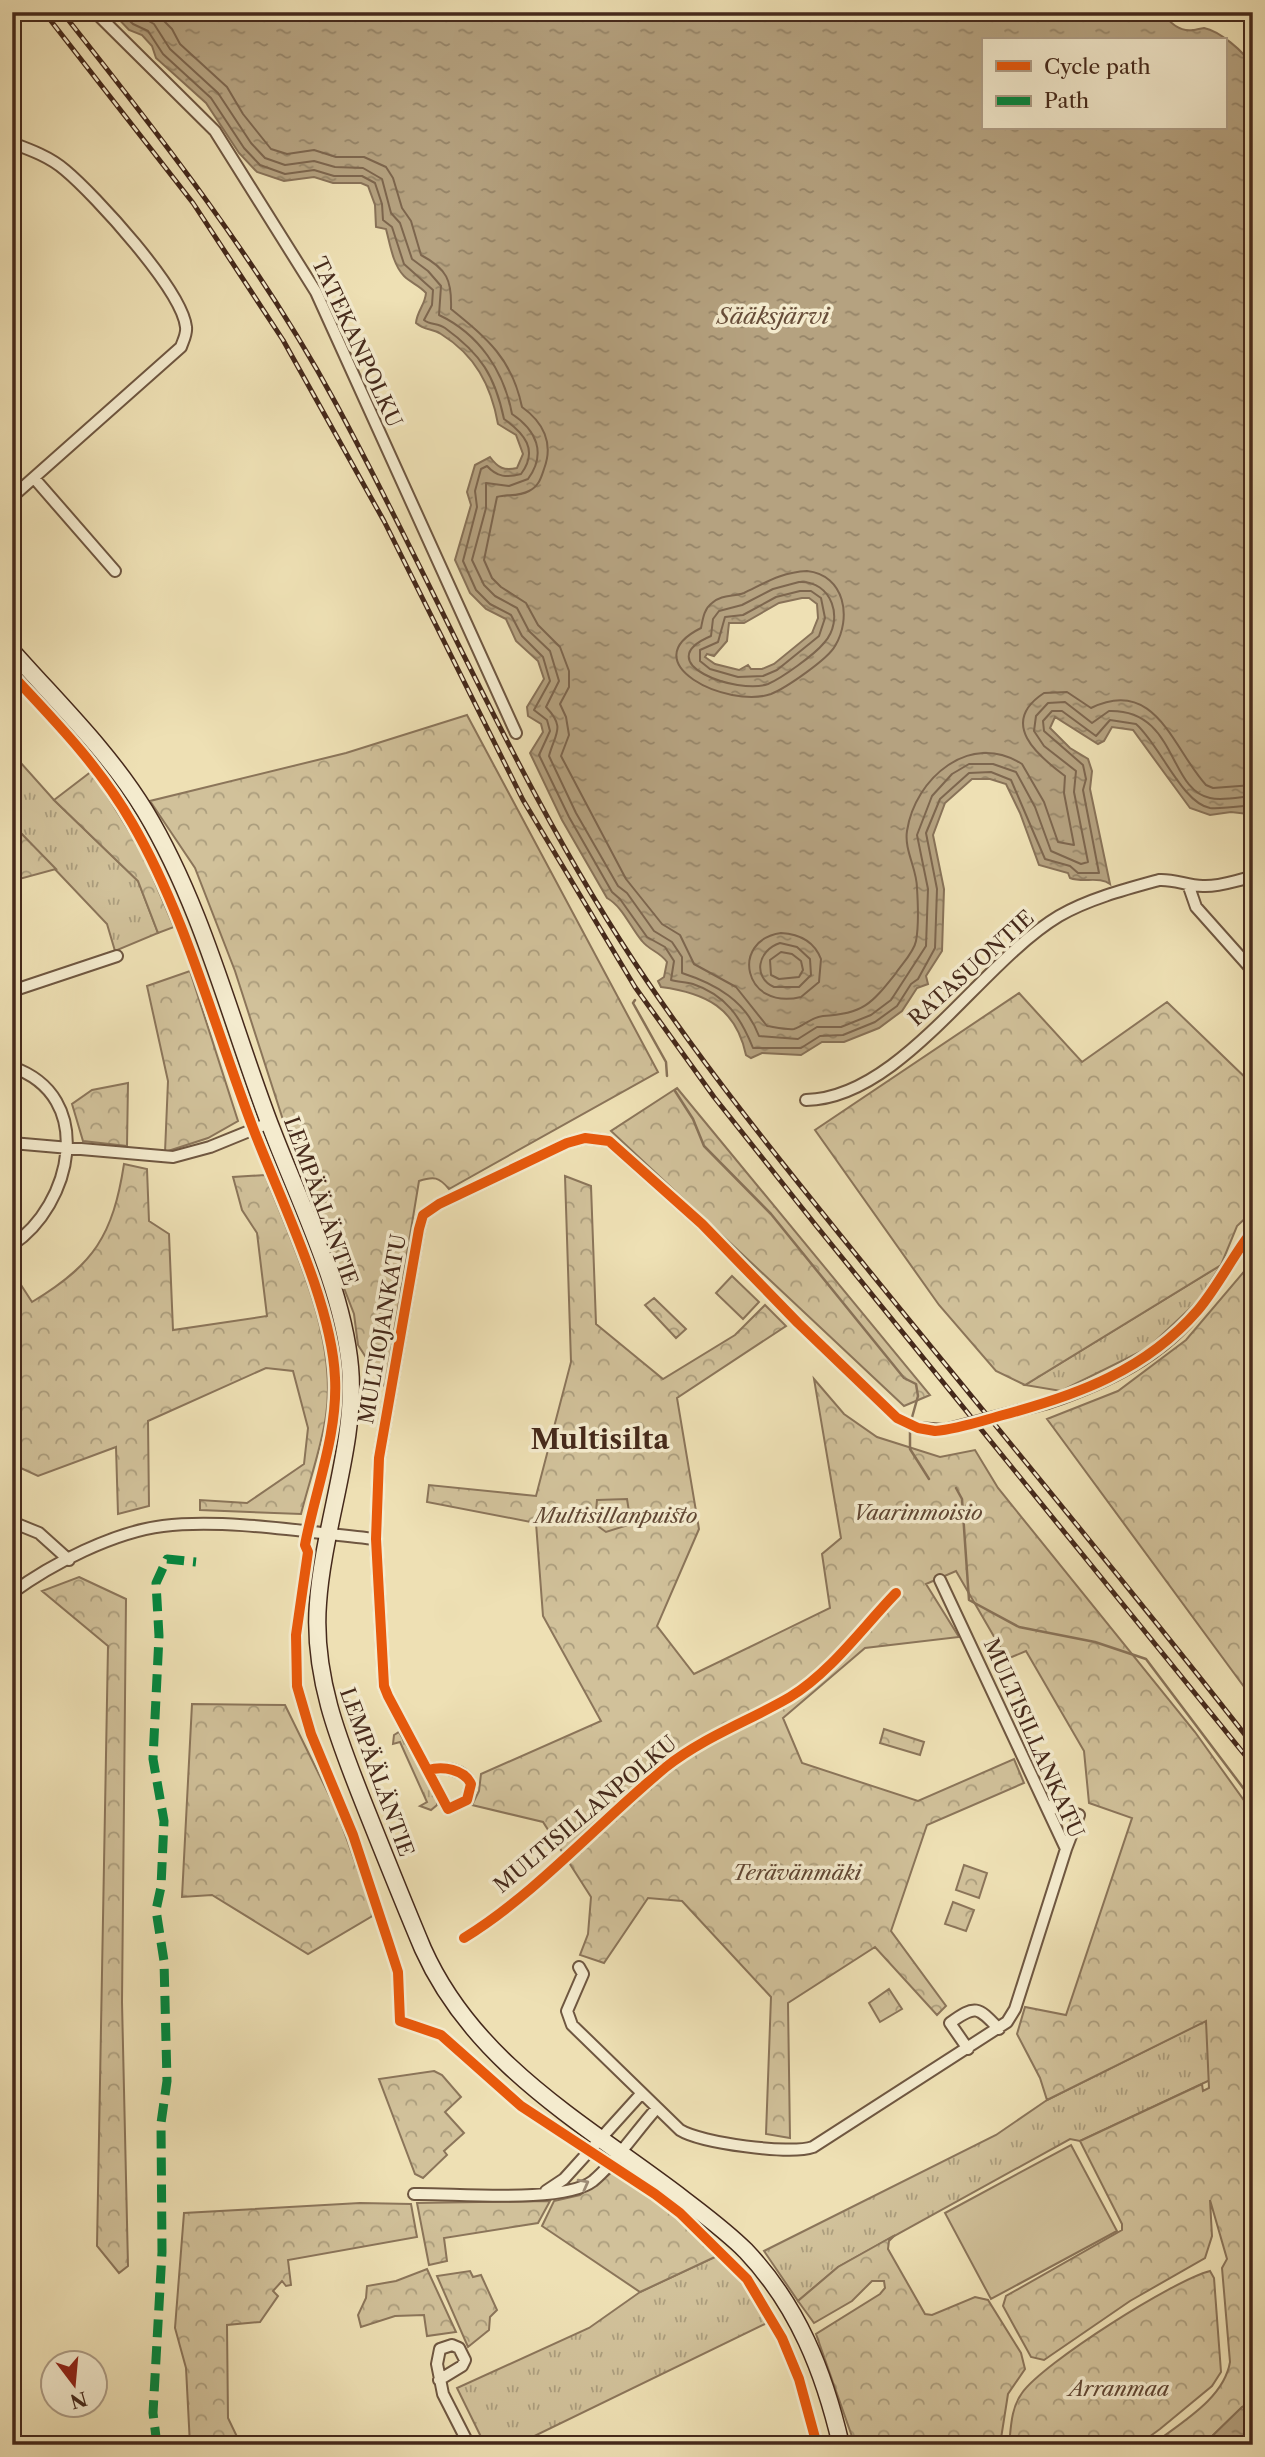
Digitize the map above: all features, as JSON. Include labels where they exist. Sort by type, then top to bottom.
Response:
[{"type":"main road","name":"LEMPÄÄLÄNTIE","points":[[12,652],[93,741],[144,810],[186,895],[328,1279],[350,1363],[347,1430],[327,1534],[317,1624],[324,1688],[345,1758],[426,1956],[459,2009],[491,2051],[600,2138],[716,2224],[769,2279],[813,2351],[827,2388],[841,2445]]},
{"type":"street","name":"TATEKANPOLKU","points":[[95,12],[215,131],[310,281],[516,733]]},
{"type":"street","points":[[12,143],[45,156],[64,169],[90,194],[155,270],[181,310],[187,331],[180,347],[12,497]]},
{"type":"street","points":[[34,478],[115,571]]},
{"type":"street","name":"RATASUONTIE","points":[[806,1100],[829,1100],[870,1081],[1058,917],[1159,880],[1173,879],[1188,884],[1213,886],[1253,877]]},
{"type":"street","points":[[1188,884],[1196,907],[1253,971]]},
{"type":"street","points":[[12,990],[117,956]]},
{"type":"street","points":[[12,1067],[36,1080],[51,1095],[63,1116],[66,1148],[61,1181],[51,1204],[35,1226],[12,1245]]},
{"type":"street","points":[[12,1143],[173,1157],[210,1147],[269,1123]]},
{"type":"street","name":"MULTIOJANKATU","points":[[428,1770],[384,1686],[376,1539],[379,1458],[423,1215],[497,1175],[567,1143],[585,1138],[609,1141],[702,1224],[821,1346],[897,1418],[918,1428],[944,1430],[1048,1403],[1104,1382],[1155,1352],[1200,1307],[1253,1230]]},
{"type":"street","points":[[12,1522],[39,1533],[69,1560]]},
{"type":"street","points":[[12,1593],[107,1541],[164,1526],[186,1524],[376,1539]]},
{"type":"street","name":"MULTISILLANKATU","points":[[579,1967],[583,1974],[567,2016],[572,2025],[680,2130],[697,2137],[800,2152],[813,2147],[999,2029],[1015,2009],[1066,1849],[940,1580]]},
{"type":"street","points":[[1046,1805],[1079,1815],[1066,1849]]},
{"type":"street","points":[[968,2049],[950,2023],[966,2011],[974,2009],[981,2012],[999,2029]]},
{"type":"street","points":[[538,2195],[564,2179],[642,2094]]},
{"type":"street","points":[[414,2194],[538,2195],[564,2192],[586,2185],[608,2166],[657,2108]]},
{"type":"street","points":[[439,2380],[469,2445]]},
{"type":"green space","points":[[467,715],[658,1072],[449,1189],[436,1179],[419,1181],[385,1387],[358,1345],[354,1314],[303,1182],[235,971],[195,868],[150,801],[346,753]]},
{"type":"green space","points":[[12,753],[54,800],[138,881],[158,933],[115,951],[107,924],[12,824]]},
{"type":"green space","points":[[92,771],[142,852],[174,927],[158,933],[138,881],[54,800]]},
{"type":"green space","points":[[12,824],[56,869],[12,881]]},
{"type":"green space","points":[[190,971],[238,1121],[208,1138],[165,1152],[168,1081],[147,986]]},
{"type":"green space","points":[[1019,993],[1082,1062],[1167,1002],[1253,1085],[1253,1211],[1237,1226],[1221,1265],[1025,1385],[996,1371],[939,1305],[815,1130]]},
{"type":"green space","points":[[128,1083],[127,1146],[83,1141],[72,1104],[92,1090]]},
{"type":"green space","points":[[677,1088],[930,1395],[904,1406],[611,1131]]},
{"type":"green space","points":[[124,1164],[147,1169],[149,1221],[169,1234],[173,1330],[267,1316],[257,1233],[242,1210],[233,1177],[265,1175],[310,1292],[325,1355],[328,1386],[326,1416],[301,1514],[200,1510],[200,1500],[247,1503],[304,1464],[308,1428],[293,1371],[266,1368],[148,1421],[149,1506],[118,1514],[116,1447],[38,1476],[12,1464],[12,1315],[18,1303],[12,1294],[12,1271],[32,1302],[71,1275],[97,1246],[106,1229],[114,1210]]},
{"type":"green space","points":[[565,1176],[591,1186],[596,1324],[663,1379],[735,1335],[765,1305],[786,1326],[677,1398],[699,1529],[657,1626],[694,1674],[830,1608],[822,1554],[841,1538],[814,1379],[844,1414],[877,1437],[940,1457],[975,1450],[998,1488],[1195,1732],[1253,1813],[1253,2402],[1242,2407],[1203,2445],[1152,2445],[1210,2399],[1226,2375],[1230,2362],[1222,2268],[1227,2259],[1210,2200],[1212,2236],[1205,2258],[1130,2301],[1044,2360],[1031,2357],[1003,2306],[1006,2296],[1122,2230],[1122,2224],[1080,2141],[1202,2084],[1203,2091],[1209,2088],[1206,2021],[1047,2100],[1040,2078],[1017,2034],[1025,2007],[1066,2015],[1132,1818],[1089,1803],[1084,1751],[1026,1651],[1007,1659],[956,1571],[926,1584],[959,1637],[865,1648],[783,1718],[802,1763],[918,1801],[1014,1759],[1024,1783],[927,1825],[891,1931],[946,2006],[937,2015],[875,1947],[788,2003],[790,2138],[766,2134],[771,1997],[682,1901],[648,1898],[604,1963],[580,1955],[588,1934],[591,1897],[543,1822],[472,1805],[479,1791],[481,1774],[601,1721],[543,1616],[536,1523],[427,1502],[429,1485],[536,1496],[571,1362]]},
{"type":"green space","points":[[1253,1261],[1253,1699],[1047,1419],[1118,1391],[1186,1340]]},
{"type":"green space","points":[[1221,1265],[1199,1300],[1148,1348],[1061,1391],[1025,1385]]},
{"type":"green space","points":[[732,1276],[759,1302],[743,1319],[716,1293]]},
{"type":"green space","points":[[654,1298],[686,1329],[676,1338],[645,1305]]},
{"type":"green space","name":"Multisillanpuisto","points":[[627,1499],[631,1524],[606,1532],[595,1524],[597,1500]]},
{"type":"green space","points":[[79,1577],[126,1599],[122,2002],[128,2266],[119,2273],[97,2246],[108,1646],[42,1591]]},
{"type":"green space","points":[[192,1704],[285,1705],[336,1809],[374,1915],[308,1954],[212,1895],[182,1897]]},
{"type":"green space","points":[[884,1729],[924,1742],[920,1755],[880,1743]]},
{"type":"green space","points":[[399,1732],[437,1798],[437,1805],[431,1810],[420,1806],[427,1802],[400,1742],[393,1744],[394,1735]]},
{"type":"green space","points":[[964,1865],[987,1873],[979,1898],[956,1890]]},
{"type":"green space","points":[[953,1902],[974,1910],[966,1931],[945,1924]]},
{"type":"green space","points":[[889,1989],[902,2009],[880,2022],[869,2003]]},
{"type":"green space","points":[[1253,1997],[1223,2074],[1080,2141],[1070,2139],[838,2267],[798,2301],[764,2251],[996,2135],[1047,2100]]},
{"type":"green space","points":[[434,2071],[442,2075],[461,2097],[445,2112],[464,2133],[444,2151],[447,2155],[423,2178],[415,2174],[379,2079]]},
{"type":"green space","points":[[1071,2145],[1117,2231],[991,2299],[945,2213]]},
{"type":"green space","points":[[615,2170],[680,2215],[717,2256],[640,2292],[542,2226],[554,2201],[580,2195]]},
{"type":"green space","points":[[550,2201],[538,2223],[444,2238],[447,2261],[429,2265],[417,2203]]},
{"type":"green space","points":[[360,2203],[411,2204],[417,2237],[288,2260],[291,2285],[286,2286],[282,2281],[273,2291],[278,2296],[260,2322],[227,2325],[228,2418],[241,2445],[190,2445],[186,2368],[175,2328],[184,2213]]},
{"type":"green space","points":[[895,2235],[889,2241],[888,2249],[925,2314],[932,2315],[975,2297],[988,2300],[1021,2353],[1025,2369],[1008,2394],[1000,2445],[855,2445],[816,2334],[880,2294],[885,2288],[884,2281],[872,2281],[852,2301],[814,2323],[798,2301],[838,2267]]},
{"type":"green space","points":[[717,2256],[743,2284],[769,2322],[516,2445],[485,2445],[457,2388],[589,2328],[640,2292]]},
{"type":"green space","points":[[427,2269],[456,2332],[427,2336],[424,2315],[395,2316],[361,2327],[358,2315],[366,2298],[367,2286],[396,2281]]},
{"type":"green space","points":[[470,2271],[473,2277],[481,2275],[497,2310],[490,2317],[489,2330],[468,2347],[437,2276]]},
{"type":"green space","name":"Arranmaa","points":[[1210,2271],[1214,2278],[1221,2372],[1212,2386],[1138,2445],[1009,2445],[1016,2405],[1022,2393],[1035,2380],[1110,2324],[1168,2290]]},
{"type":"water","name":"Sääksjärvi","points":[[112,12],[1162,12],[1179,28],[1204,28],[1224,37],[982,38],[982,130],[1226,130],[1226,39],[1248,60],[1253,70],[1253,810],[1248,814],[1231,812],[1210,815],[1190,808],[1133,730],[1112,727],[1104,741],[1098,744],[1055,717],[1050,728],[1070,748],[1088,759],[1092,771],[1090,789],[1110,884],[1101,880],[1070,878],[1068,873],[1039,865],[1006,784],[990,779],[972,779],[945,803],[933,835],[944,889],[942,951],[926,976],[928,984],[917,988],[902,1011],[879,1028],[844,1042],[822,1042],[801,1055],[762,1053],[751,1058],[746,1055],[735,1025],[717,1006],[692,994],[661,987],[658,981],[664,977],[667,962],[645,944],[622,912],[607,898],[562,820],[530,753],[543,732],[541,724],[528,716],[527,707],[544,679],[538,661],[516,641],[506,619],[486,609],[470,593],[455,560],[471,505],[467,492],[475,465],[490,457],[502,468],[517,468],[523,454],[516,435],[498,424],[491,396],[480,372],[453,342],[416,323],[426,293],[404,276],[397,266],[386,229],[376,227],[375,205],[368,186],[361,183],[333,183],[314,177],[284,181],[257,172],[239,153],[206,103],[156,58],[152,46],[142,35],[129,30]],"holes":[[[809,598],[817,604],[818,618],[812,633],[774,664],[762,669],[751,669],[748,665],[739,670],[715,664],[705,657],[707,654],[714,656],[727,641],[729,623],[744,623],[779,603]]]},
{"type":"water","points":[[1253,2402],[1253,2445],[1203,2445],[1242,2407]]},
{"type":"waterway","points":[[635,1000],[633,1003],[666,1062],[667,1076]]},
{"type":"waterway","points":[[675,1091],[693,1119],[704,1146],[771,1214],[904,1378],[916,1384],[918,1396],[911,1421]]},
{"type":"waterway","points":[[910,1427],[910,1449],[929,1479]]},
{"type":"waterway","points":[[956,1488],[962,1499],[969,1600],[1019,1627],[1095,1642],[1146,1659],[1253,1801]]},
{"type":"railway","points":[[44,12],[193,203],[283,340],[384,521],[523,800],[635,987],[714,1097],[814,1223],[1253,1765]]},
{"type":"railway","points":[[62,12],[207,201],[306,350],[373,475],[521,769],[602,912],[647,981],[781,1162],[1253,1745]]},
{"type":"marked path","points":[[157,2445],[153,2413],[162,2252],[161,2123],[167,2081],[164,1961],[156,1910],[161,1887],[164,1821],[153,1759],[159,1636],[156,1583],[167,1559],[196,1562]]},
{"type":"cycle path","points":[[12,675],[77,746],[106,783],[151,858],[184,933],[239,1090],[303,1252],[325,1317],[332,1349],[335,1399],[329,1441],[305,1545],[308,1552],[296,1635],[297,1686],[311,1734],[353,1835],[398,1972],[400,2021],[441,2035],[521,2106],[655,2194],[680,2213],[747,2279],[782,2338],[799,2379],[817,2445]]},
{"type":"cycle path","points":[[428,1770],[440,1768],[463,1775],[471,1784],[467,1800],[448,1809],[384,1686],[376,1539],[379,1458],[419,1229],[423,1215],[439,1204],[567,1143],[585,1138],[609,1141],[702,1224],[798,1323],[897,1418],[918,1428],[935,1431],[1058,1399],[1109,1378],[1133,1364],[1178,1331],[1198,1310],[1253,1230]]},
{"type":"cycle path","name":"MULTISILLANPOLKU","points":[[464,1938],[542,1879],[666,1767],[696,1747],[805,1687],[833,1662],[896,1593]]},
{"type":"district","name":"Multisilta","points":[[600,1439]]},
{"type":"park label","name":"Vaarinmoisio","points":[[918,1512]]},
{"type":"park label","name":"Terävänmäki","points":[[797,1872]]}]
